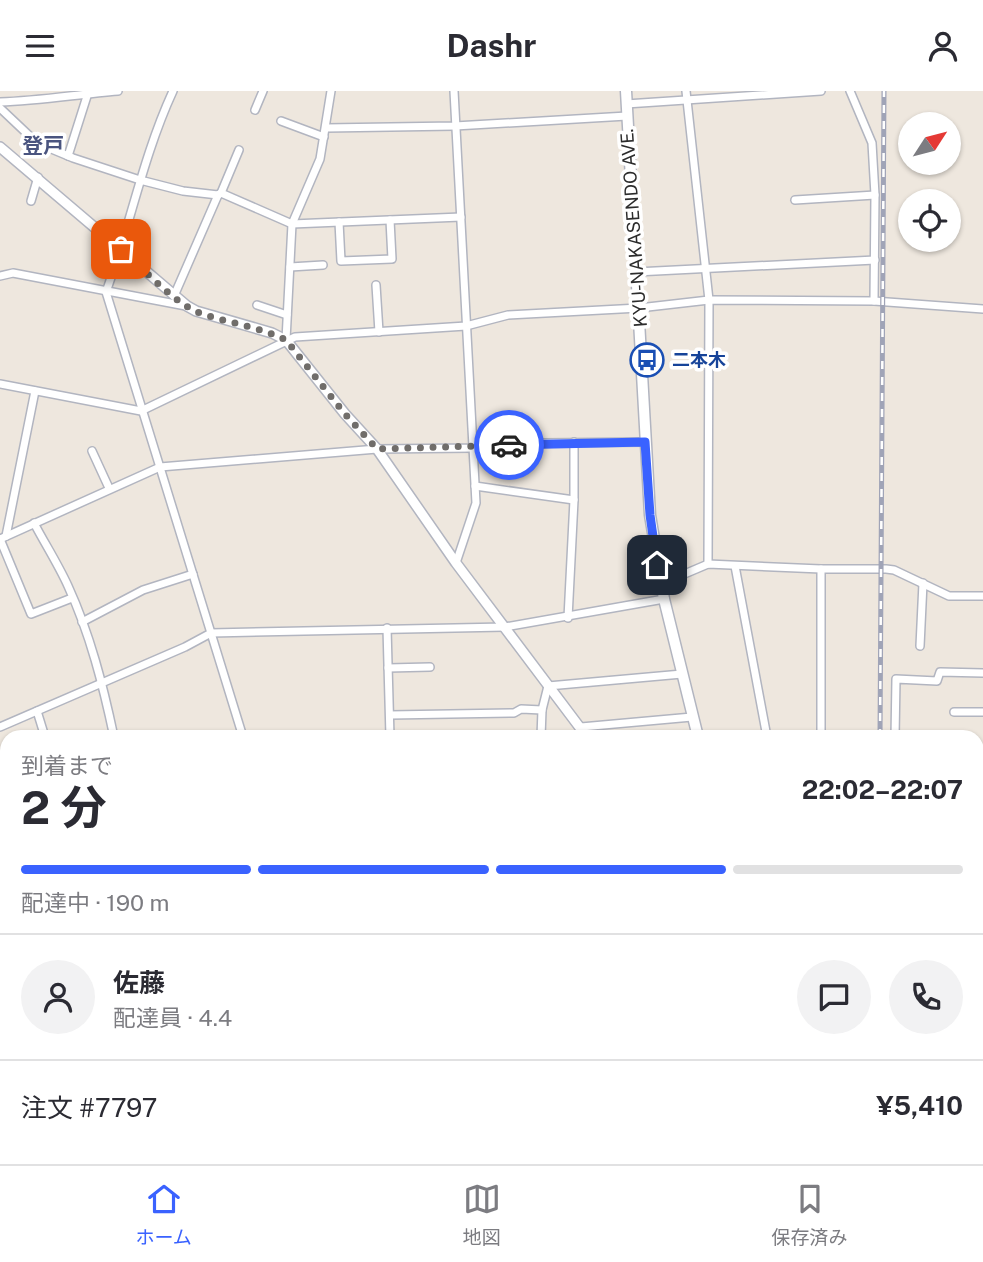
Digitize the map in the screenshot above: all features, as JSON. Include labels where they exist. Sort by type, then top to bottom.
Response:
[{"type":"main road","name":"KYU-NAKASENDO AVE.","points":[[626,91],[650,515],[664,599],[696,730]]},
{"type":"street","points":[[30,101],[32,91]]},
{"type":"street","points":[[0,102],[118,91]]},
{"type":"street","points":[[173,91],[159,120],[106,292],[241,730]]},
{"type":"street","points":[[255,110],[263,91]]},
{"type":"street","points":[[286,340],[292,224],[320,159],[331,91]]},
{"type":"street","points":[[454,91],[476,503],[456,563]]},
{"type":"street","points":[[686,91],[709,300],[708,564]]},
{"type":"street","points":[[626,104],[821,91]]},
{"type":"street","points":[[850,91],[872,143],[875,195],[874,301]]},
{"type":"street","points":[[68,156],[88,93]]},
{"type":"street","points":[[0,108],[37,143],[68,156],[183,191],[219,194],[292,224],[461,217]]},
{"type":"street","points":[[326,128],[455,126],[627,116]]},
{"type":"street","points":[[281,121],[324,137]]},
{"type":"street","points":[[0,147],[187,306],[286,340],[345,414],[377,449],[456,563],[582,730]]},
{"type":"street","points":[[174,296],[239,150]]},
{"type":"street","points":[[31,201],[38,177]]},
{"type":"street","points":[[796,200],[875,195]]},
{"type":"street","points":[[339,222],[341,261],[391,259],[390,220]]},
{"type":"street","points":[[636,272],[875,260]]},
{"type":"street","points":[[290,267],[323,265]]},
{"type":"street","points":[[0,276],[13,273],[187,306]]},
{"type":"street","points":[[376,285],[379,332]]},
{"type":"street","points":[[0,384],[141,411],[295,337],[466,326],[508,315],[639,308],[709,300],[874,301],[983,309]]},
{"type":"street","points":[[257,305],[287,315]]},
{"type":"street","points":[[35,391],[2,538],[31,614],[72,598]]},
{"type":"street","points":[[568,618],[574,442]]},
{"type":"street","points":[[2,538],[160,467],[377,449],[645,442]]},
{"type":"street","points":[[92,451],[109,488]]},
{"type":"street","points":[[475,486],[574,500]]},
{"type":"street","points":[[34,523],[82,622],[103,683],[113,730]]},
{"type":"street","points":[[661,584],[708,564],[894,570],[948,596],[983,596]]},
{"type":"street","points":[[735,566],[766,730]]},
{"type":"street","points":[[821,569],[821,730]]},
{"type":"street","points":[[82,622],[143,590],[193,574]]},
{"type":"street","points":[[920,646],[923,583]]},
{"type":"street","points":[[0,727],[211,633],[505,627],[664,599]]},
{"type":"street","points":[[387,628],[390,730]]},
{"type":"street","points":[[388,668],[430,667]]},
{"type":"street","points":[[895,730],[896,679],[937,681],[940,672],[983,673]]},
{"type":"street","points":[[548,686],[682,674]]},
{"type":"street","points":[[541,730],[542,711],[548,686]]},
{"type":"street","points":[[390,715],[513,713],[521,709],[542,711]]},
{"type":"street","points":[[37,712],[43,730]]},
{"type":"street","points":[[954,712],[983,712]]},
{"type":"street","points":[[580,727],[692,717]]},
{"type":"railway","points":[[880,730],[884,91]]},
{"type":"way so far","points":[[121,249],[174,296],[196,311],[272,333],[286,340],[345,414],[377,449],[509,445]]},
{"type":"place","name":"二本木","points":[[647,360]]},
{"type":"district","name":"登戸","points":[[43,146]]},
{"type":"route","points":[[509,445],[645,442],[646,477],[657,565]]}]
